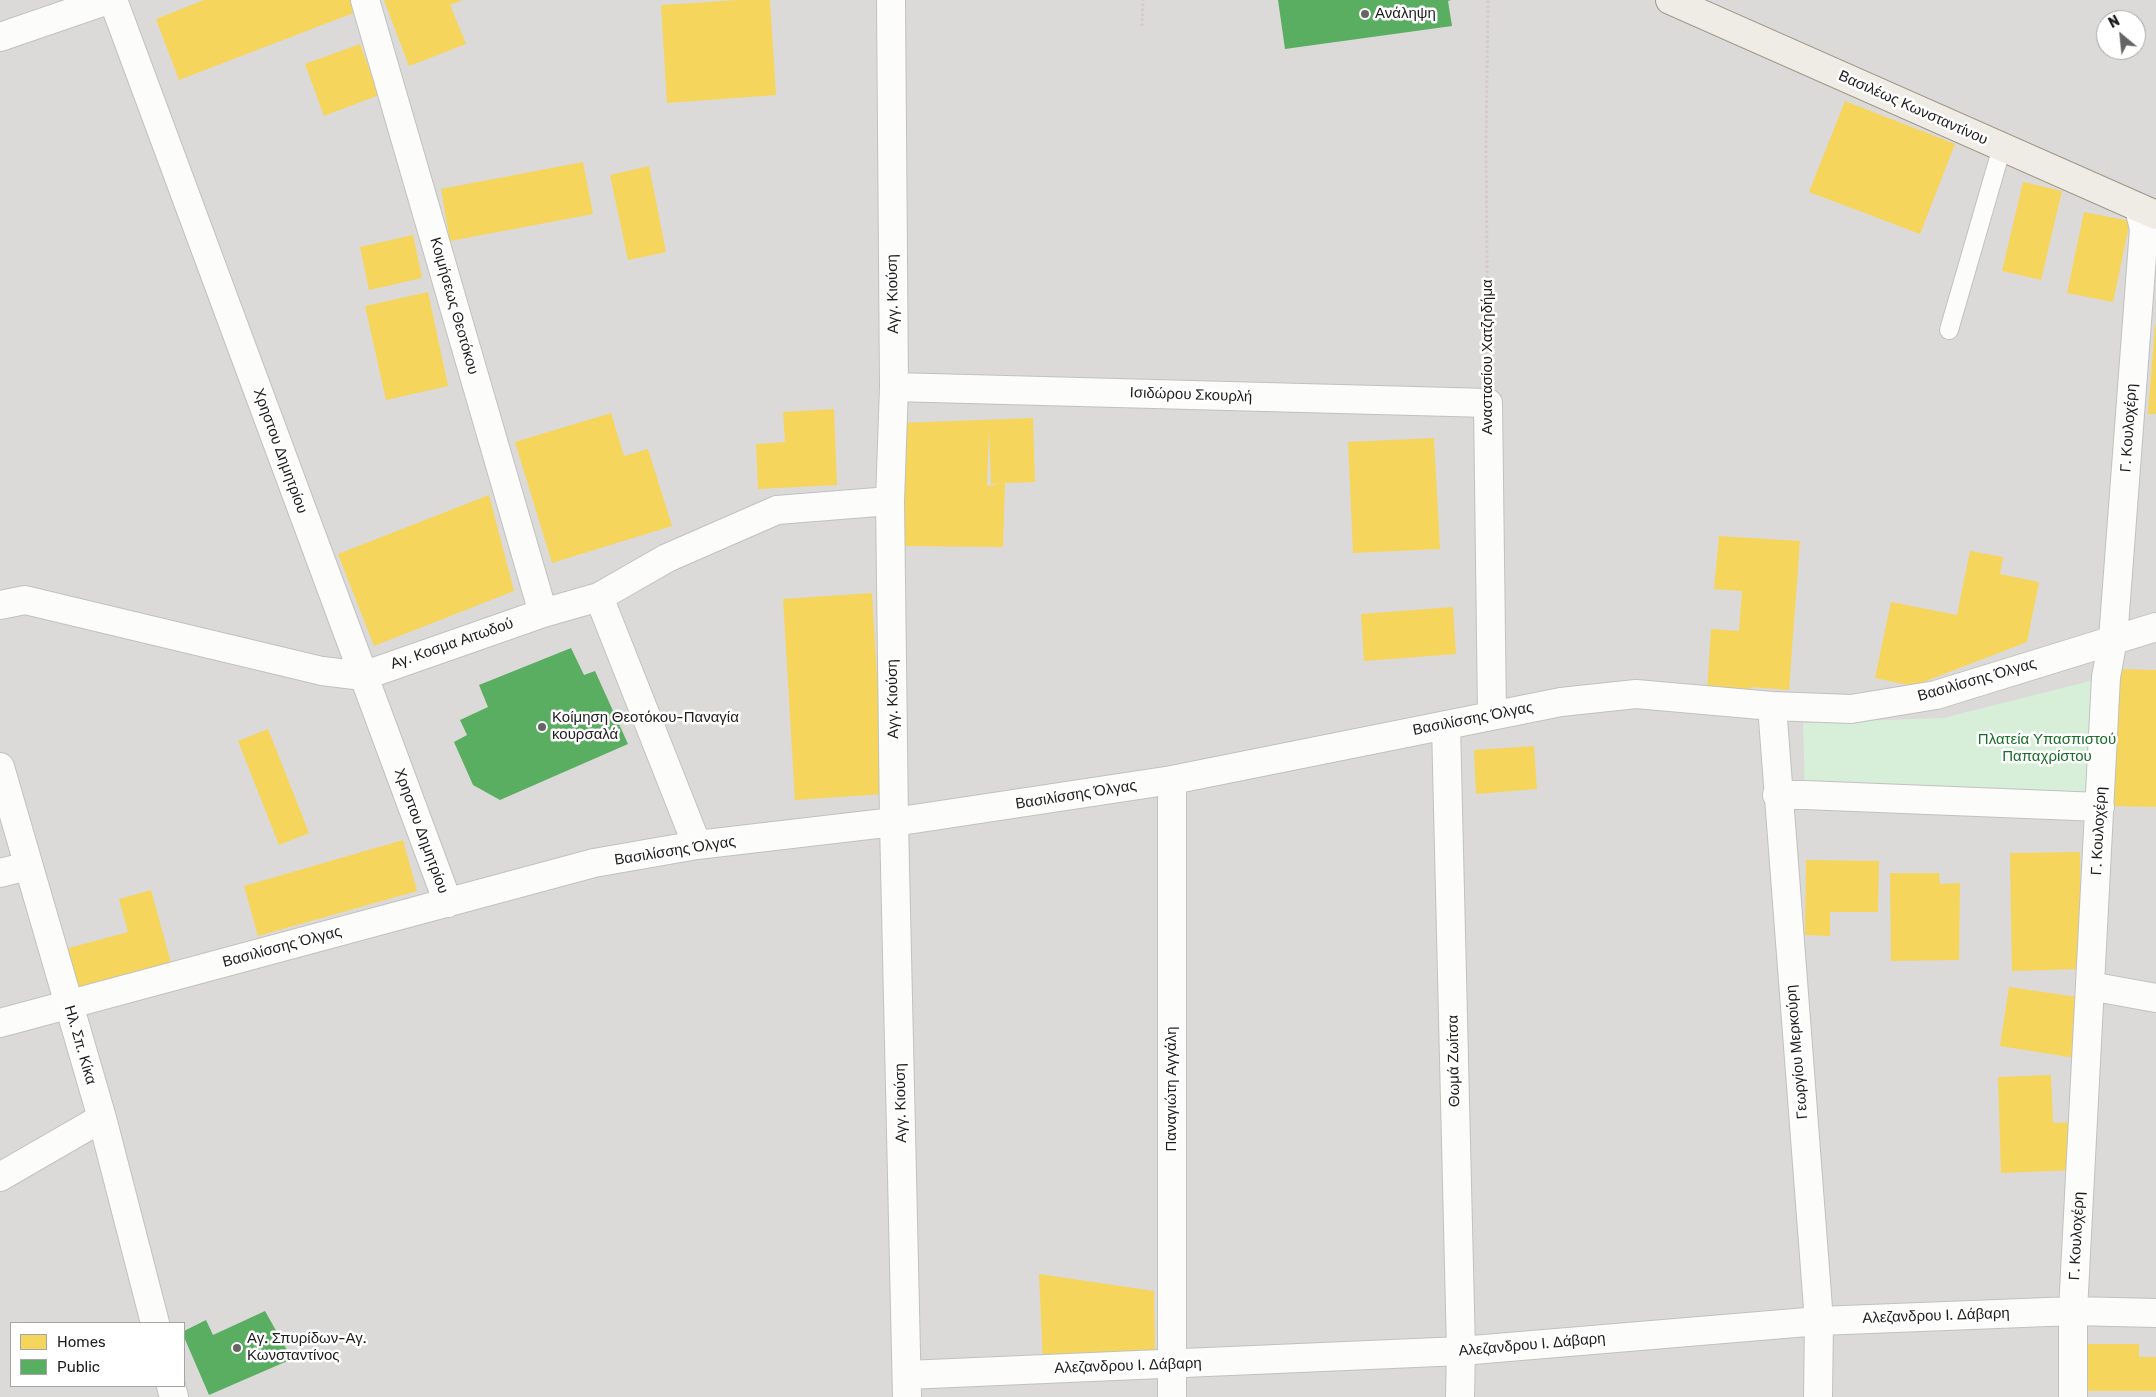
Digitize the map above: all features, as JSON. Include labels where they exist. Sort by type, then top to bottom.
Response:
[{"type":"main road","name":"Βασιλέως Κωνσταντίνου","points":[[1670,0],[2148,212]]},
{"type":"street","points":[[0,37],[108,0]]},
{"type":"street","name":"Χρηστου Δημητρίου","points":[[113,0],[448,903]]},
{"type":"street","name":"Κοιμήσεως Θεοτόκου","points":[[365,0],[543,613]]},
{"type":"street","name":"Αγγ. Κιούση","points":[[891,0],[894,387],[890,501],[894,822],[907,1386]]},
{"type":"street","name":"Γ. Κουλοχέρη","points":[[2072,1397],[2073,1311],[2106,677],[2114,639],[2144,229],[2148,212]]},
{"type":"street","name":"Ισιδώρου Σκουρλή","points":[[894,387],[1488,403]]},
{"type":"street","name":"Αναστασίου Χατζηδήμα","points":[[1488,403],[1492,715]]},
{"type":"street","name":"Αγ. Κοσμα Αιτωδού","points":[[0,605],[25,600],[322,671],[363,676],[543,613],[599,597],[667,558],[777,510],[890,501]]},
{"type":"street","points":[[599,597],[698,846]]},
{"type":"street","name":"Βασιλίσσης Όλγας","points":[[0,1023],[594,863],[698,846],[894,822],[1172,780],[1561,702],[1636,694],[1772,706],[1850,708],[1936,695],[2156,627]]},
{"type":"street","name":"Γεωργίου Μερκούρη","points":[[1772,706],[1777,795],[1819,1321],[1818,1397]]},
{"type":"street","name":"Θωμά Ζωίτσα","points":[[1446,725],[1461,1351],[1460,1397]]},
{"type":"street","name":"Ηλ. Σπ. Κίκα","points":[[0,767],[102,1118],[155,1322]]},
{"type":"street","name":"Παναγιώτη Αγγάλη","points":[[1172,780],[1172,1397]]},
{"type":"street","points":[[1777,795],[2100,807]]},
{"type":"street","points":[[0,873],[28,866]]},
{"type":"street","points":[[2090,986],[2156,998]]},
{"type":"street","points":[[0,1177],[102,1118]]},
{"type":"street","name":"Αλεζανδρου Ι. Δάβαρη","points":[[907,1386],[1172,1364],[1461,1351],[1819,1321],[2073,1311],[2156,1313]]},
{"type":"lane","points":[[1949,330],[2002,147]]},
{"type":"path","points":[[1142,26],[1143,0]]},
{"type":"path","name":"Αναστασίου Χατζηδήμα","points":[[1488,0],[1486,148],[1488,403]]},
{"type":"shaded area","points":[[0,0],[2156,0],[2156,1397],[0,1397]]},
{"type":"green space","name":"Πλατεία Υπασπιστού Παπαχρίστου","points":[[2106,677],[2100,807],[1805,795],[1803,723],[1943,718]]},
{"type":"building: Homes","points":[[204,0],[352,0],[356,12],[179,80],[156,19]]},
{"type":"building: Homes","points":[[384,0],[463,0],[450,5],[466,44],[409,66]]},
{"type":"building: Homes","points":[[770,0],[776,95],[667,103],[661,5]]},
{"type":"building: Homes","points":[[360,44],[379,95],[324,116],[305,64]]},
{"type":"building: Homes","points":[[1845,101],[1955,144],[1920,234],[1809,192]]},
{"type":"building: Homes","points":[[583,162],[593,214],[450,241],[441,189]]},
{"type":"building: Homes","points":[[649,166],[666,252],[628,260],[610,175]]},
{"type":"building: Homes","points":[[2023,182],[2062,191],[2041,280],[2002,271]]},
{"type":"building: Homes","points":[[2084,212],[2130,221],[2113,302],[2067,293]]},
{"type":"building: Homes","points":[[413,235],[422,278],[369,290],[360,247]]},
{"type":"building: Homes","points":[[428,292],[448,386],[386,400],[365,306]]},
{"type":"building: Homes","points":[[2155,325],[2156,414],[2148,414]]},
{"type":"building: Homes","points":[[834,409],[837,485],[758,489],[756,444],[785,442],[783,412]]},
{"type":"building: Homes","points":[[611,413],[624,456],[648,449],[672,526],[552,563],[515,442]]},
{"type":"building: Homes","points":[[1033,418],[1035,482],[1005,483],[1003,547],[900,546],[900,423]],"holes":[[[989,429],[991,484],[1002,483],[987,486]]]},
{"type":"building: Homes","points":[[1434,438],[1440,549],[1353,553],[1348,442]]},
{"type":"building: Homes","points":[[489,495],[514,591],[374,646],[338,554]]},
{"type":"building: Homes","points":[[1719,536],[1800,541],[1789,690],[1751,687],[1750,693],[1707,690],[1711,629],[1739,631],[1742,591],[1714,589]]},
{"type":"building: Homes","points":[[1970,551],[2003,557],[2000,574],[2039,582],[2027,642],[1913,686],[1875,678],[1891,602],[1957,615]]},
{"type":"building: Homes","points":[[872,593],[884,794],[795,800],[783,599]]},
{"type":"building: Homes","points":[[1453,607],[1456,654],[1364,661],[1361,614]]},
{"type":"building: Homes","points":[[2115,669],[2156,670],[2156,807],[2112,806]]},
{"type":"building: Homes","points":[[268,729],[309,833],[279,845],[238,741]]},
{"type":"building: Homes","points":[[1534,746],[1537,789],[1476,794],[1474,750]]},
{"type":"building: Homes","points":[[403,840],[417,891],[258,936],[244,886]]},
{"type":"building: Homes","points":[[2080,852],[2081,969],[2012,971],[2010,853]]},
{"type":"building: Homes","points":[[1806,860],[1879,861],[1878,912],[1830,912],[1830,936],[1805,935]]},
{"type":"building: Homes","points":[[1890,873],[1939,873],[1940,884],[1960,883],[1959,960],[1891,961]]},
{"type":"building: Homes","points":[[151,890],[171,963],[76,988],[65,949],[128,932],[119,899]]},
{"type":"building: Homes","points":[[2009,987],[2084,998],[2075,1058],[2000,1046]]},
{"type":"building: Homes","points":[[2051,1075],[2053,1123],[2073,1122],[2075,1170],[2001,1173],[1998,1077]]},
{"type":"building: Homes","points":[[1039,1274],[1154,1291],[1155,1353],[1043,1362]]},
{"type":"building: Homes","points":[[2087,1344],[2139,1344],[2139,1357],[2156,1357],[2156,1391],[2087,1391]]},
{"type":"building: Public","name":"Ανάληψη","points":[[1278,0],[1451,0],[1448,1],[1452,26],[1285,49]]},
{"type":"building: Public","name":"Κοίμηση Θεοτόκου-Παναγία κουρσαλά","points":[[571,648],[584,675],[595,671],[628,744],[500,800],[473,785],[454,742],[467,735],[460,720],[488,707],[479,685]]},
{"type":"building: Public","name":"Αγ. Σπυρίδων-Αγ. Κωνσταντίνος","points":[[265,1311],[292,1359],[209,1395],[185,1339],[185,1330],[206,1320],[213,1335]]},
{"type":"place","name":"Ανάληψη","points":[[1365,14]]},
{"type":"place","name":"Κοίμηση Θεοτόκου-Παναγία κουρσαλά","points":[[542,727]]},
{"type":"place","name":"Αγ. Σπυρίδων-Αγ. Κωνσταντίνος","points":[[237,1348]]}]
